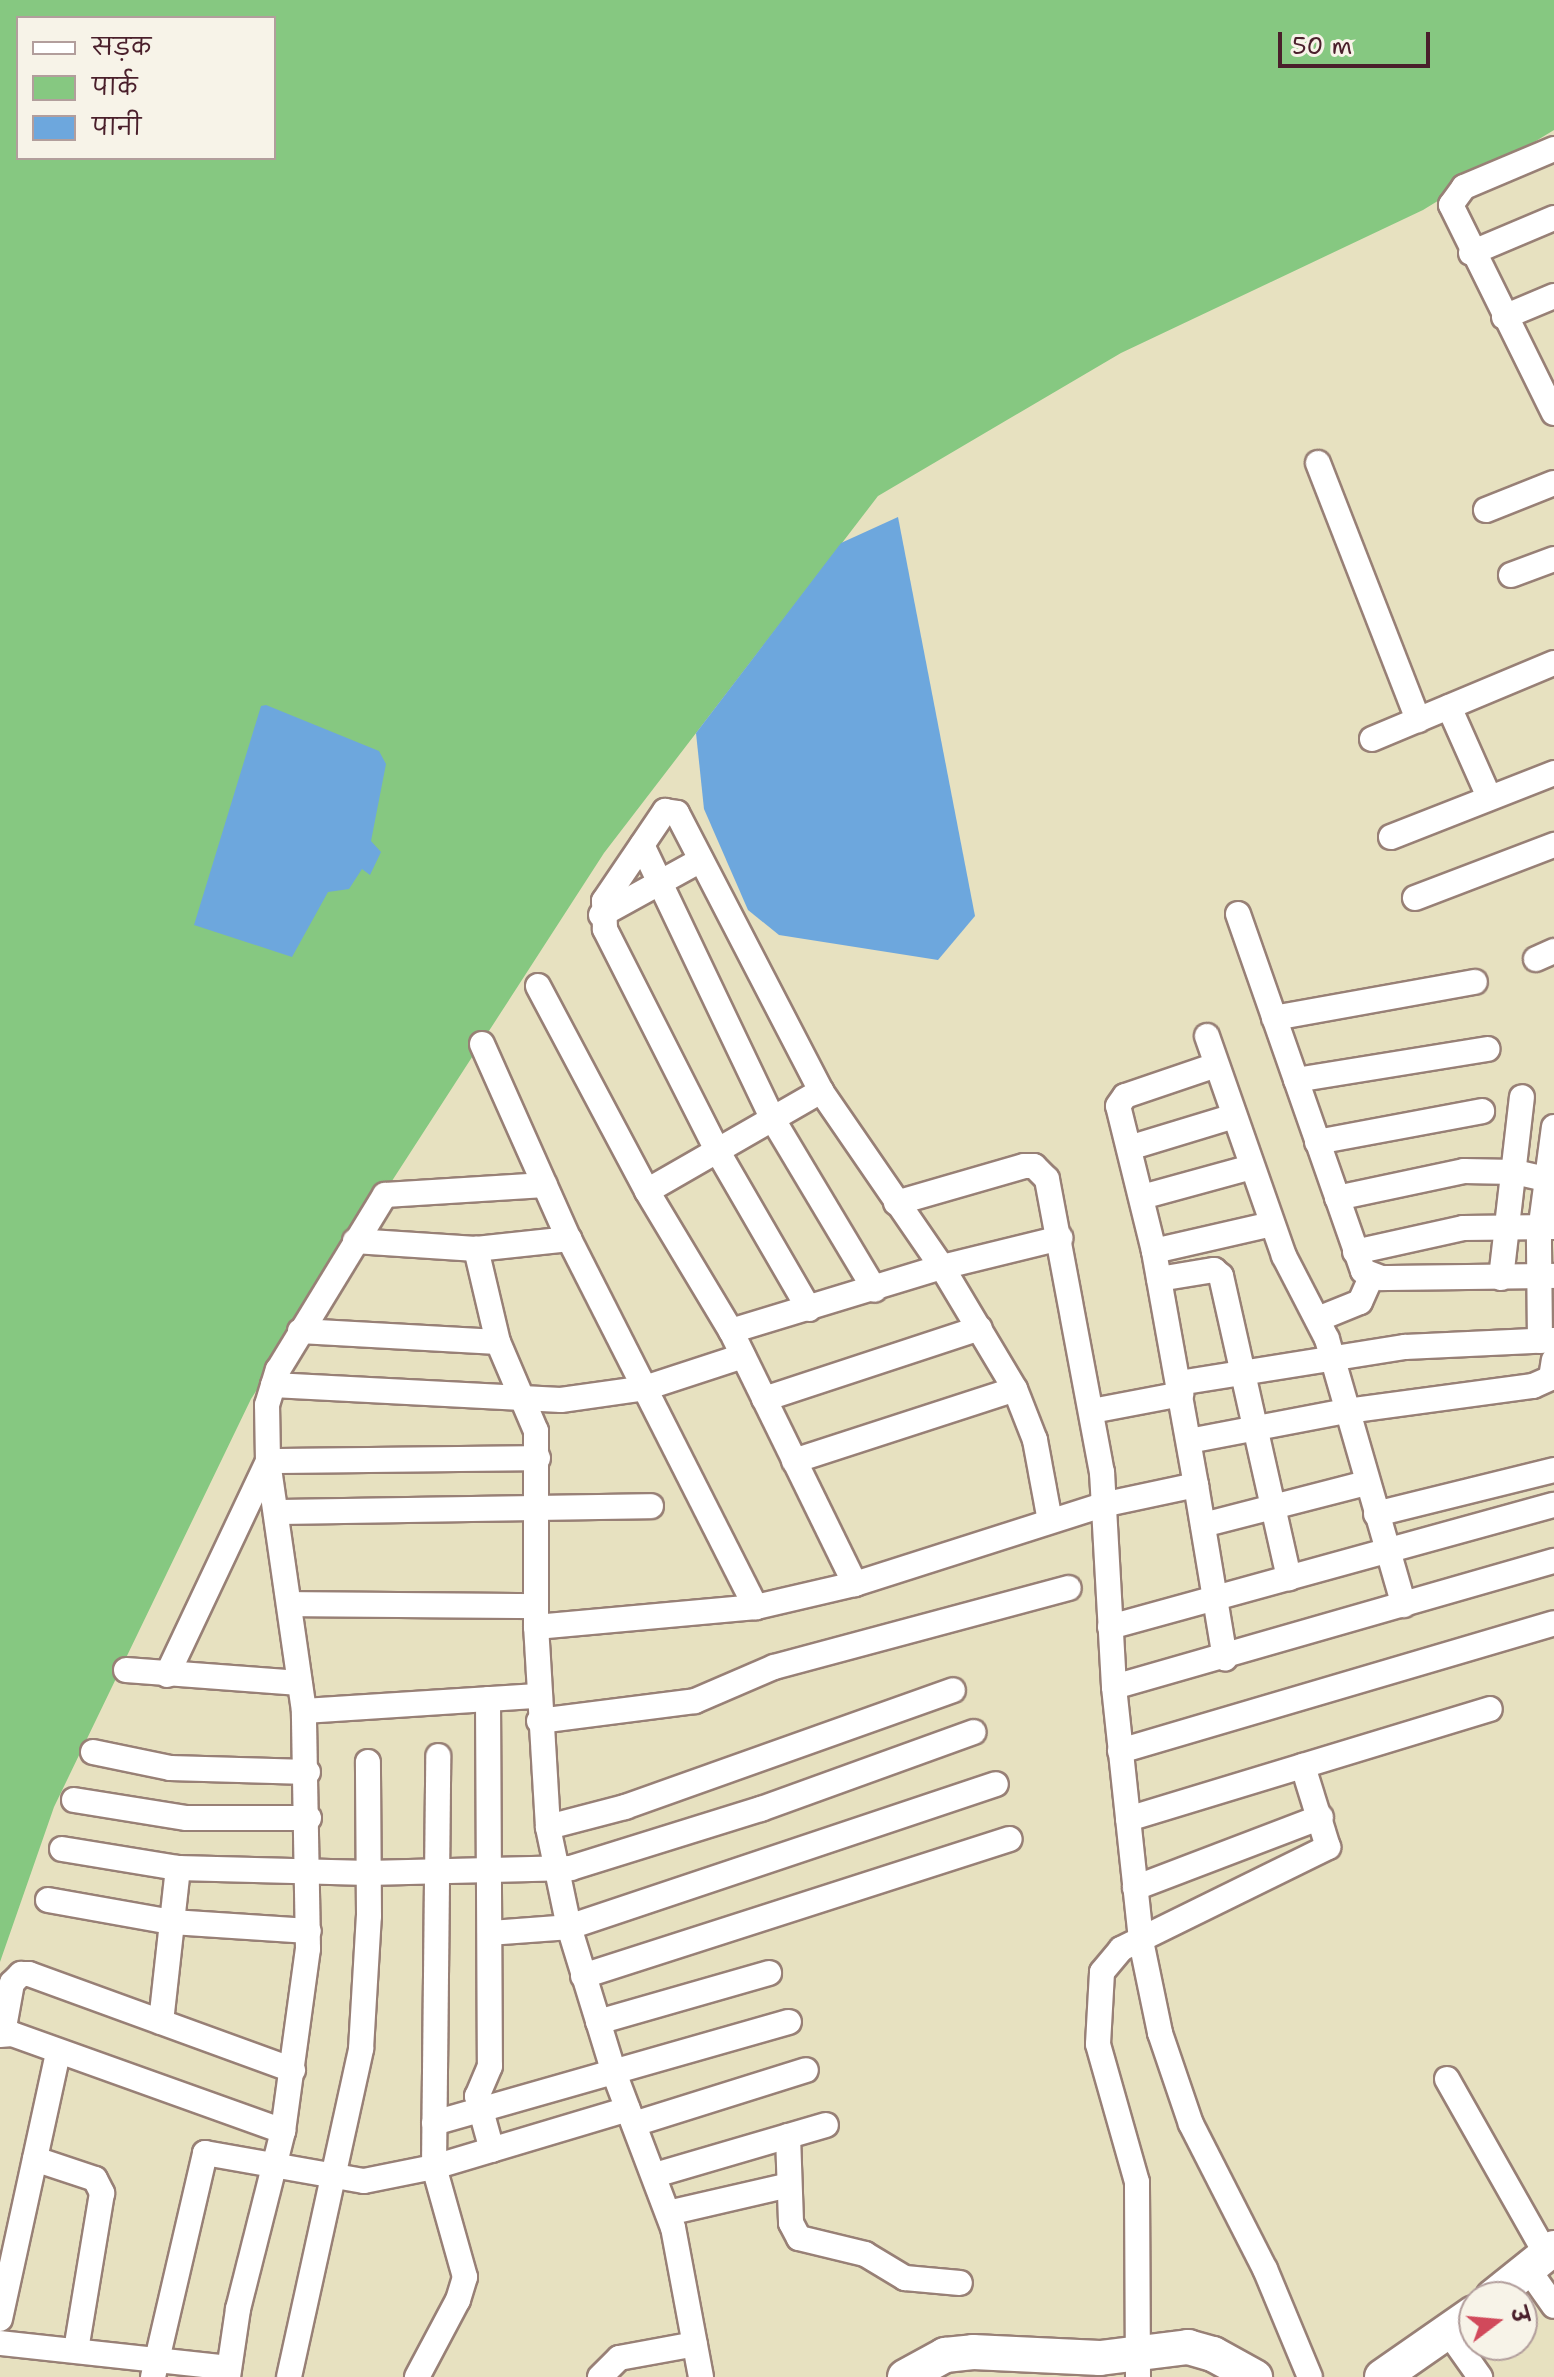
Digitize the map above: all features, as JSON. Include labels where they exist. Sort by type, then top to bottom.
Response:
[{"type":"street","points":[[1554,149],[1455,195],[1454,218],[1554,413]]},
{"type":"street","points":[[1471,253],[1554,218]]},
{"type":"street","points":[[1504,317],[1554,296]]},
{"type":"street","points":[[1318,463],[1418,720]]},
{"type":"street","points":[[1486,510],[1554,483]]},
{"type":"street","points":[[1511,575],[1554,559]]},
{"type":"street","points":[[1372,739],[1554,663]]},
{"type":"street","points":[[1449,707],[1489,797]]},
{"type":"street","points":[[1391,837],[1554,773]]},
{"type":"street","points":[[809,1309],[717,1150],[601,915],[604,901],[665,811],[672,809],[821,1091],[942,1267],[1015,1389],[1035,1440],[1074,1514],[1110,1627],[1135,1888],[1131,1945],[1191,2124],[1265,2269],[1310,2377]]},
{"type":"street","points":[[642,845],[772,1118],[875,1290]]},
{"type":"street","points":[[1415,898],[1554,845]]},
{"type":"street","points":[[601,915],[701,860]]},
{"type":"street","points":[[1238,914],[1355,1252],[1371,1277]]},
{"type":"street","points":[[1274,1018],[1339,1002],[1475,982]]},
{"type":"street","points":[[538,986],[647,1191],[731,1331],[855,1584]]},
{"type":"street","points":[[1207,1036],[1294,1282],[1318,1319],[1333,1358],[1404,1605]]},
{"type":"street","points":[[482,1044],[569,1239],[756,1607]]},
{"type":"street","points":[[1296,1080],[1488,1049]]},
{"type":"street","points":[[1216,1065],[1119,1100],[1154,1251],[1225,1659]]},
{"type":"street","points":[[647,1191],[821,1091]]},
{"type":"street","points":[[1501,1278],[1522,1097]]},
{"type":"street","points":[[1317,1142],[1482,1111]]},
{"type":"street","points":[[1129,1148],[1234,1116]]},
{"type":"street","points":[[1189,1441],[1347,1411],[1533,1386],[1551,1378],[1546,1276],[1554,1127]]},
{"type":"street","points":[[896,1203],[1034,1166],[1047,1179],[1092,1411],[1074,1514]]},
{"type":"street","points":[[1142,1197],[1252,1167]]},
{"type":"street","points":[[1337,1198],[1464,1171],[1515,1172],[1550,1180]]},
{"type":"street","points":[[0,2343],[76,2350],[155,2368],[228,2373],[238,2309],[283,2131],[309,1931],[308,1772],[304,1711],[268,1461],[267,1405],[273,1385],[300,1331],[355,1241],[390,1192],[545,1185]]},
{"type":"street","points":[[1154,1251],[1272,1224]]},
{"type":"street","points":[[1355,1252],[1463,1228],[1547,1226]]},
{"type":"street","points":[[731,1331],[875,1290],[942,1267],[1060,1238]]},
{"type":"street","points":[[355,1241],[476,1249],[569,1239]]},
{"type":"street","points":[[476,1249],[498,1342],[526,1401],[538,1458],[538,1696],[548,1827],[569,1927],[583,1976],[614,2073],[668,2213],[701,2377]]},
{"type":"street","points":[[1159,1279],[1218,1271],[1245,1372],[1289,1578]]},
{"type":"street","points":[[1371,1277],[1546,1276]]},
{"type":"street","points":[[1318,1319],[1360,1302],[1371,1277]]},
{"type":"street","points":[[764,1399],[980,1328]]},
{"type":"street","points":[[300,1331],[498,1342]]},
{"type":"street","points":[[1092,1411],[1245,1372],[1333,1358],[1419,1346],[1549,1347]]},
{"type":"street","points":[[273,1385],[526,1401],[645,1388],[743,1356]]},
{"type":"street","points":[[794,1461],[1015,1389]]},
{"type":"street","points":[[268,1461],[538,1458]]},
{"type":"street","points":[[167,1675],[268,1461]]},
{"type":"street","points":[[1376,1514],[1554,1470]]},
{"type":"street","points":[[1203,1525],[1367,1483]]},
{"type":"street","points":[[291,1604],[536,1616],[756,1607],[855,1584],[1074,1514],[1196,1485]]},
{"type":"street","points":[[1110,1627],[1215,1600],[1387,1548],[1554,1505]]},
{"type":"street","points":[[276,1512],[651,1506]]},
{"type":"street","points":[[1114,1687],[1225,1659],[1554,1561]]},
{"type":"street","points":[[539,1721],[695,1701],[774,1667],[1069,1588]]},
{"type":"street","points":[[1120,1751],[1554,1623]]},
{"type":"street","points":[[126,1670],[300,1683]]},
{"type":"street","points":[[548,1827],[625,1807],[953,1690]]},
{"type":"street","points":[[304,1711],[538,1696]]},
{"type":"street","points":[[488,1699],[490,2066],[477,2096],[492,2150]]},
{"type":"street","points":[[1128,1819],[1490,1709]]},
{"type":"street","points":[[62,1849],[178,1868],[369,1873],[558,1868],[664,1841],[974,1732]]},
{"type":"street","points":[[93,1752],[183,1769],[308,1772]]},
{"type":"street","points":[[417,2377],[458,2300],[465,2277],[434,2167],[438,1756]]},
{"type":"street","points":[[289,2377],[361,2049],[369,1873],[368,1762]]},
{"type":"street","points":[[1139,2365],[1137,2182],[1098,2044],[1102,1972],[1131,1945],[1323,1851],[1329,1840],[1303,1766]]},
{"type":"street","points":[[490,1933],[569,1927],[996,1784]]},
{"type":"street","points":[[74,1800],[187,1818],[309,1818]]},
{"type":"street","points":[[1135,1888],[1321,1817]]},
{"type":"street","points":[[583,1976],[1010,1839]]},
{"type":"street","points":[[161,2022],[178,1868]]},
{"type":"street","points":[[48,1900],[172,1922],[309,1931]]},
{"type":"street","points":[[598,2022],[769,1973]]},
{"type":"street","points":[[283,2131],[2,2034],[12,1983],[21,1974],[293,2070]]},
{"type":"street","points":[[434,2123],[481,2114],[789,2022]]},
{"type":"street","points":[[0,2319],[58,2053]]},
{"type":"street","points":[[155,2368],[201,2159],[216,2152],[274,2168],[364,2181],[434,2167],[806,2070]]},
{"type":"street","points":[[1447,2079],[1543,2257],[1554,2306]]},
{"type":"street","points":[[655,2175],[826,2125]]},
{"type":"street","points":[[788,2136],[791,2223],[799,2238],[865,2254],[905,2278],[960,2283]]},
{"type":"street","points":[[35,2159],[95,2179],[102,2193],[76,2350]]},
{"type":"street","points":[[668,2213],[789,2185]]},
{"type":"street","points":[[1513,2281],[1543,2257]]},
{"type":"street","points":[[1399,2373],[1458,2326]]},
{"type":"street","points":[[600,2377],[619,2358],[695,2344]]},
{"type":"street","points":[[905,2377],[947,2366],[1100,2358],[1139,2365],[1188,2347],[1213,2354],[1255,2377]]},
{"type":"green space","points":[[0,0],[1554,0],[1554,130],[1423,210],[1121,353],[878,496],[604,853],[251,1399],[54,1807],[0,1962]]},
{"type":"water","points":[[898,517],[975,916],[938,960],[779,935],[748,910],[704,809],[696,733],[841,543]]},
{"type":"water","points":[[266,705],[379,751],[386,764],[371,841],[381,852],[370,875],[362,869],[349,889],[328,892],[292,957],[194,925],[261,706]]}]
